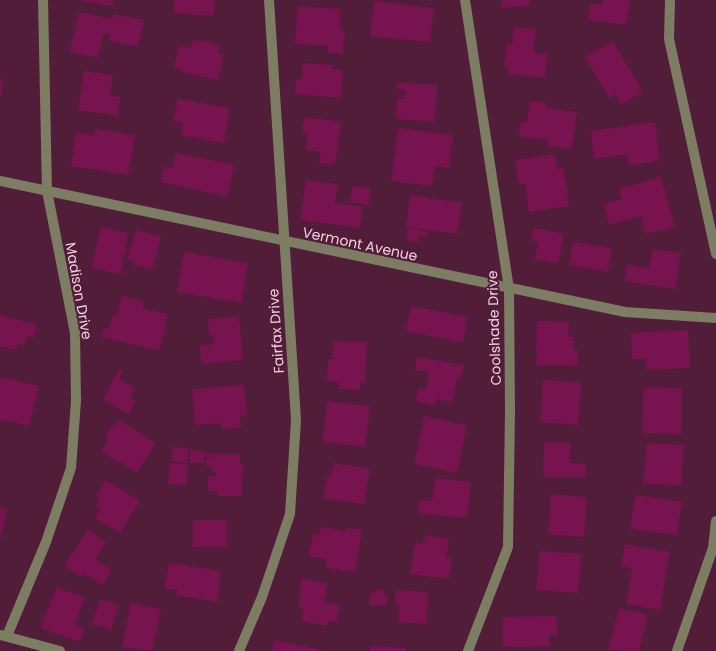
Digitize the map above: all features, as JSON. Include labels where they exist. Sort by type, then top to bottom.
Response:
[{"type":"street","name":"Madison Drive","points":[[3,636],[46,542],[71,468],[76,401],[75,333],[47,191],[43,0]]},
{"type":"street","name":"Fairfax Drive","points":[[239,651],[262,597],[290,514],[296,420],[269,0]]},
{"type":"street","name":"Coolshade Drive","points":[[465,0],[509,289],[508,547],[468,651]]},
{"type":"street","points":[[670,0],[669,39],[716,254]]},
{"type":"street","name":"Vermont Avenue","points":[[0,181],[625,312],[716,318]]},
{"type":"street","points":[[677,651],[713,548],[716,520]]},
{"type":"street","points":[[3,636],[60,651]]},
{"type":"building","points":[[77,0],[114,0],[113,6]]},
{"type":"building","points":[[175,0],[215,0],[214,16],[174,13]]},
{"type":"building","points":[[501,0],[529,0],[529,6],[501,8]]},
{"type":"building","points":[[603,0],[630,0],[626,25],[588,20],[590,4],[602,5]]},
{"type":"building","points":[[374,1],[434,8],[430,42],[370,36]]},
{"type":"building","points":[[298,6],[341,9],[339,30],[345,31],[343,54],[328,53],[328,46],[295,44]]},
{"type":"building","points":[[79,12],[112,19],[114,14],[144,20],[138,47],[109,41],[110,35],[103,34],[98,58],[70,52]]},
{"type":"building","points":[[514,27],[536,29],[533,53],[548,54],[545,78],[508,74],[508,66],[504,66],[507,45],[512,45]]},
{"type":"building","points":[[193,39],[220,45],[218,53],[224,54],[218,80],[182,72],[183,70],[174,68],[179,45],[191,48]]},
{"type":"building","points":[[613,41],[643,92],[621,105],[615,94],[609,98],[585,57]]},
{"type":"building","points":[[303,63],[333,65],[333,69],[343,70],[341,98],[295,94],[296,79],[302,79]]},
{"type":"building","points":[[84,71],[113,75],[110,96],[120,97],[118,116],[78,110]]},
{"type":"building","points":[[0,79],[3,79],[2,96],[0,96]]},
{"type":"building","points":[[397,82],[437,85],[435,122],[396,119],[397,98],[405,99],[406,90],[396,89]]},
{"type":"building","points":[[178,99],[230,108],[224,143],[181,135],[183,123],[173,121]]},
{"type":"building","points":[[530,101],[547,103],[546,108],[577,112],[572,149],[548,146],[548,140],[519,137],[521,122],[527,123]]},
{"type":"building","points":[[304,117],[341,122],[335,165],[319,163],[321,152],[306,150],[308,133],[302,132]]},
{"type":"building","points":[[655,122],[660,161],[628,165],[627,154],[594,159],[591,131]]},
{"type":"building","points":[[398,128],[453,135],[449,168],[435,166],[432,186],[391,181]]},
{"type":"building","points":[[95,129],[135,135],[128,175],[71,166],[76,132],[94,135]]},
{"type":"building","points":[[176,153],[234,165],[228,197],[161,182],[164,166],[172,168]]},
{"type":"building","points":[[555,154],[557,169],[564,168],[569,206],[529,212],[525,184],[519,185],[515,160]]},
{"type":"building","points":[[661,177],[675,227],[646,234],[641,216],[609,225],[604,204],[622,199],[619,189]]},
{"type":"building","points":[[306,180],[338,184],[335,203],[363,207],[360,228],[300,220]]},
{"type":"building","points":[[353,186],[371,188],[368,205],[350,202]]},
{"type":"building","points":[[410,195],[462,203],[457,234],[406,227]]},
{"type":"building","points":[[101,227],[128,233],[121,275],[91,267]]},
{"type":"building","points":[[408,228],[429,232],[428,237],[419,235],[418,243],[406,240]]},
{"type":"building","points":[[534,228],[564,234],[558,263],[535,259],[538,242],[531,241]]},
{"type":"building","points":[[136,230],[161,237],[152,270],[134,265],[134,262],[127,260]]},
{"type":"building","points":[[573,242],[612,248],[608,272],[569,265]]},
{"type":"building","points":[[652,249],[681,253],[675,289],[625,281],[627,265],[649,269]]},
{"type":"building","points":[[184,252],[248,263],[241,303],[177,292]]},
{"type":"building","points":[[122,296],[145,302],[143,309],[168,314],[159,351],[102,337],[104,328],[109,329],[113,315],[117,316]]},
{"type":"building","points":[[411,306],[468,317],[463,343],[406,331]]},
{"type":"building","points":[[0,315],[37,325],[34,338],[27,336],[24,346],[18,344],[16,350],[0,346]]},
{"type":"building","points":[[239,316],[243,360],[201,364],[200,346],[214,344],[213,335],[209,336],[208,319]]},
{"type":"building","points":[[537,321],[569,322],[568,337],[574,337],[574,350],[578,350],[577,366],[536,365]]},
{"type":"building","points":[[688,330],[690,368],[646,370],[645,358],[632,359],[631,333]]},
{"type":"building","points":[[333,341],[367,342],[365,383],[360,383],[360,390],[339,389],[339,382],[327,381],[328,359],[332,359]]},
{"type":"building","points":[[417,357],[464,365],[462,379],[457,378],[453,402],[437,399],[436,405],[416,402],[418,388],[426,390],[429,372],[415,370]]},
{"type":"building","points":[[119,369],[123,371],[119,378],[135,389],[130,398],[136,401],[129,414],[103,400]]},
{"type":"building","points":[[0,377],[39,386],[29,426],[0,419]]},
{"type":"building","points":[[543,380],[581,382],[578,425],[540,422]]},
{"type":"building","points":[[244,385],[247,415],[240,416],[241,428],[222,429],[221,423],[195,425],[192,389]]},
{"type":"building","points":[[644,387],[682,388],[681,434],[642,433]]},
{"type":"building","points":[[327,401],[370,406],[365,447],[323,442]]},
{"type":"building","points":[[424,416],[467,425],[457,473],[414,464]]},
{"type":"building","points":[[119,420],[156,443],[137,473],[101,451],[109,439],[105,436],[113,424],[116,426]]},
{"type":"building","points":[[544,443],[570,443],[570,463],[586,464],[585,477],[543,477]]},
{"type":"building","points":[[647,443],[684,445],[681,486],[643,483]]},
{"type":"building","points":[[173,447],[189,448],[187,463],[171,461]]},
{"type":"building","points":[[190,450],[201,450],[201,453],[208,453],[208,457],[204,457],[204,463],[190,463]]},
{"type":"building","points":[[209,454],[240,454],[240,464],[243,464],[242,496],[217,496],[218,492],[208,491],[208,476],[216,476],[216,472],[212,472],[212,466],[206,466],[206,459],[209,459]]},
{"type":"building","points":[[170,463],[188,464],[186,485],[168,484]]},
{"type":"building","points":[[334,463],[370,469],[364,504],[323,498],[327,476],[331,476]]},
{"type":"building","points":[[435,478],[471,482],[467,518],[418,513],[419,500],[432,501]]},
{"type":"building","points":[[106,480],[140,501],[120,533],[95,518],[101,509],[95,505],[100,498],[96,496]]},
{"type":"building","points":[[551,494],[587,497],[584,537],[548,534]]},
{"type":"building","points":[[635,495],[682,502],[677,535],[630,529]]},
{"type":"building","points":[[0,507],[7,509],[1,538],[0,538]]},
{"type":"building","points":[[193,520],[227,520],[227,547],[193,547]]},
{"type":"building","points":[[321,527],[347,531],[347,528],[362,530],[355,572],[326,568],[327,559],[309,556],[313,534],[319,535]]},
{"type":"building","points":[[88,530],[106,542],[95,559],[112,570],[102,585],[84,573],[81,577],[64,566]]},
{"type":"building","points":[[425,535],[449,539],[446,558],[452,558],[449,579],[410,574],[415,543],[423,544]]},
{"type":"building","points":[[625,544],[670,552],[660,610],[626,604],[632,568],[621,566]]},
{"type":"building","points":[[540,551],[581,554],[578,593],[536,590]]},
{"type":"building","points":[[169,563],[221,571],[217,602],[176,595],[177,590],[165,588]]},
{"type":"building","points":[[301,578],[327,583],[324,602],[340,605],[337,622],[328,621],[327,626],[301,621],[304,608],[299,608]]},
{"type":"building","points":[[57,587],[85,598],[74,625],[85,629],[80,642],[41,628]]},
{"type":"building","points":[[376,589],[385,590],[384,594],[388,595],[387,606],[369,605],[371,592],[376,593]]},
{"type":"building","points":[[396,590],[428,592],[427,624],[398,622],[400,605],[395,605]]},
{"type":"building","points":[[100,599],[119,605],[111,630],[92,624]]},
{"type":"building","points":[[131,603],[161,609],[152,651],[122,647]]},
{"type":"building","points":[[619,608],[648,615],[639,651],[608,650]]},
{"type":"building","points":[[556,616],[557,635],[549,635],[549,646],[503,647],[503,617]]},
{"type":"building","points":[[274,640],[321,650],[321,651],[272,651]]},
{"type":"building","points":[[370,646],[406,648],[406,651],[370,651]]}]
